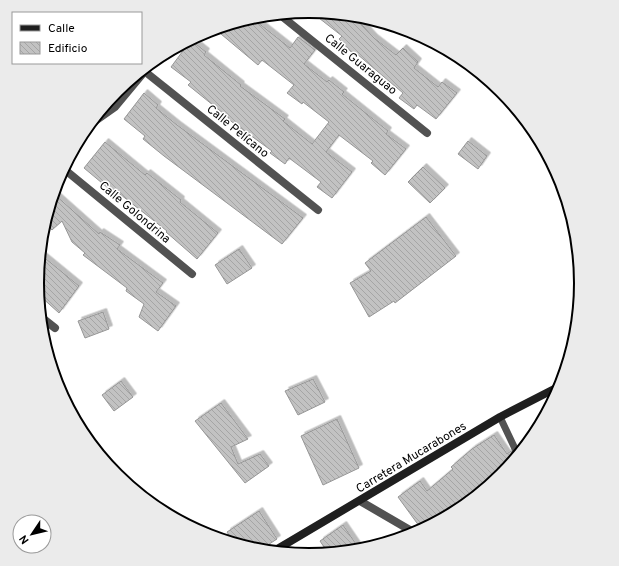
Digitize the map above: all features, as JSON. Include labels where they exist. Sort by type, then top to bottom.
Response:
[{"type":"street","name":"Calle Guaraguao","points":[[286,19],[427,133]]},
{"type":"street","name":"Calle Pelícano","points":[[147,74],[318,210]]},
{"type":"street","points":[[106,114],[115,107],[129,89]]},
{"type":"street","name":"Calle Golondrina","points":[[69,173],[192,274]]},
{"type":"street","points":[[48,322],[55,328]]},
{"type":"street","name":"Carretera Mucarabones","points":[[283,546],[500,417],[552,390]]},
{"type":"street","points":[[360,501],[408,529]]},
{"type":"lane","points":[[500,417],[516,450]]},
{"type":"building","points":[[320,19],[360,23],[374,38],[396,55],[403,48],[418,62],[414,68],[438,87],[442,82],[457,93],[436,119],[417,105],[414,109],[399,98],[403,93],[357,54],[355,56],[339,39],[342,36]]},
{"type":"building","points":[[258,23],[290,48],[298,37],[315,50],[304,64],[327,82],[329,80],[344,92],[342,94],[388,131],[386,134],[406,149],[385,175],[371,163],[373,161],[339,135],[326,152],[352,172],[332,198],[317,187],[321,182],[289,158],[285,164],[270,153],[272,151],[228,119],[229,118],[188,85],[191,82],[171,67],[184,50],[195,44],[206,52],[204,55],[241,85],[240,86],[285,119],[283,121],[312,144],[329,122],[303,102],[302,104],[287,93],[294,85],[262,60],[258,65],[220,33]]},
{"type":"building","points":[[144,93],[158,105],[156,108],[177,125],[303,218],[282,244],[164,156],[143,139],[145,136],[124,119]]},
{"type":"building","points":[[468,141],[487,156],[478,169],[458,154]]},
{"type":"building","points":[[105,142],[145,175],[147,173],[181,200],[180,202],[218,233],[197,259],[166,232],[167,231],[116,191],[114,193],[84,168]]},
{"type":"building","points":[[423,167],[445,188],[430,203],[408,182]]},
{"type":"building","points":[[59,198],[99,234],[100,232],[120,245],[117,249],[163,283],[156,292],[176,306],[158,331],[139,317],[144,304],[126,291],[127,288],[83,255],[85,253],[72,242],[62,221],[52,230],[51,229]]},
{"type":"building","points":[[426,217],[456,256],[395,303],[394,301],[369,317],[350,283],[371,271],[365,263]]},
{"type":"building","points":[[239,249],[252,268],[227,284],[215,265]]},
{"type":"building","points":[[46,259],[79,286],[59,313],[45,300],[44,283]]},
{"type":"building","points":[[103,312],[109,329],[85,338],[78,321]]},
{"type":"building","points":[[313,379],[325,402],[298,415],[285,391]]},
{"type":"building","points":[[121,381],[133,397],[114,411],[102,395]]},
{"type":"building","points":[[221,403],[248,439],[231,447],[238,464],[260,454],[269,466],[245,483],[195,421]]},
{"type":"building","points":[[337,419],[359,468],[323,485],[301,436]]},
{"type":"building","points":[[494,435],[507,454],[511,451],[512,454],[497,470],[471,493],[457,503],[418,525],[398,497],[420,481],[427,491],[453,469],[451,467],[472,449]]},
{"type":"building","points":[[259,511],[277,539],[268,545],[229,536],[227,532]]},
{"type":"building","points":[[343,525],[356,544],[324,547],[320,541]]}]
